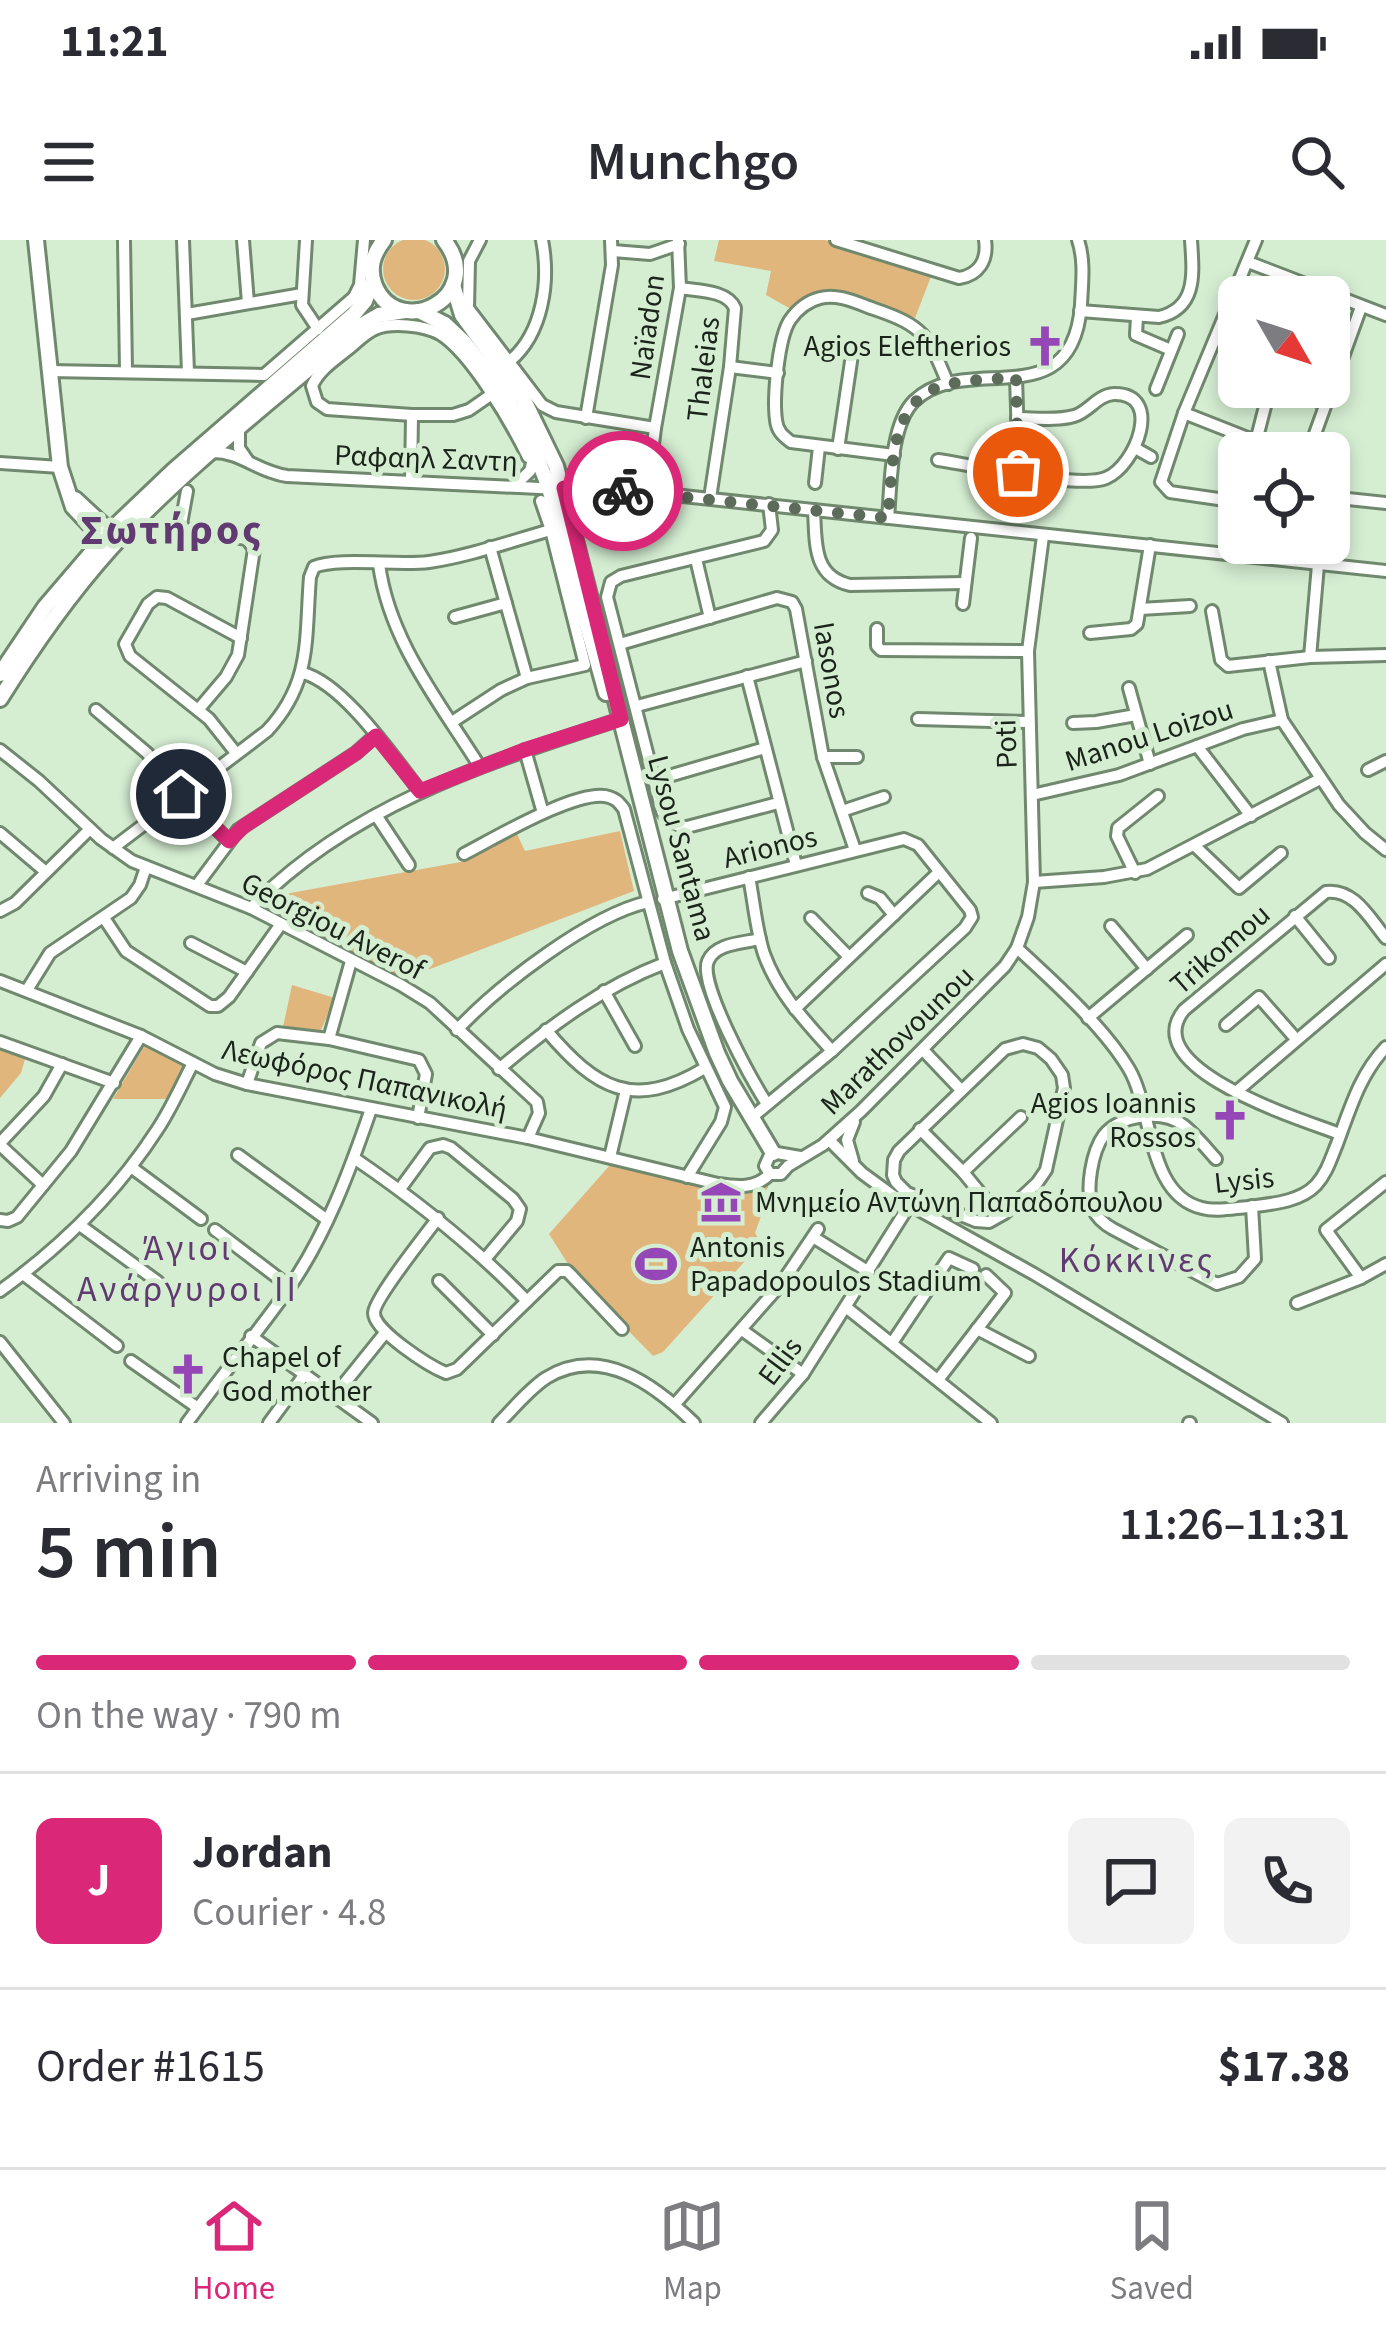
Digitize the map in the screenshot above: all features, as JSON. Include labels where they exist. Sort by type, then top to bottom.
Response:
[{"type":"main road","points":[[36,240],[60,467],[73,507],[110,539]]},
{"type":"main road","points":[[0,674],[45,607],[174,470],[358,310],[373,280],[374,247],[384,240]]},
{"type":"main road","points":[[0,699],[110,539],[358,327],[379,316],[440,303],[456,276],[454,256],[444,240]]},
{"type":"main road","points":[[454,256],[467,240]]},
{"type":"main road","name":"Lysou Santama","points":[[373,280],[385,300],[445,324],[464,341],[504,393],[551,492],[618,720],[658,900],[682,980],[724,1084],[775,1162]]},
{"type":"main road","name":"Lysou Santama","points":[[453,285],[466,323],[499,363],[548,445],[551,492]]},
{"type":"main road","name":"Lysou Santama","points":[[658,900],[717,1053],[775,1162]]},
{"type":"street","points":[[124,240],[126,370]]},
{"type":"street","points":[[183,240],[188,372]]},
{"type":"street","points":[[243,240],[248,303]]},
{"type":"street","points":[[307,240],[302,294],[304,309],[318,329]]},
{"type":"street","points":[[49,371],[264,375],[357,293],[364,240]]},
{"type":"street","points":[[480,240],[470,256],[467,304],[539,401],[549,410],[655,428]]},
{"type":"street","points":[[510,361],[529,341],[538,315],[545,270],[542,240]]},
{"type":"street","points":[[836,240],[959,278],[972,276],[982,264],[985,240]]},
{"type":"street","points":[[888,518],[899,428],[909,407],[929,391],[948,384],[1016,377],[1046,368],[1073,343],[1081,311],[1083,258],[1078,240]]},
{"type":"street","points":[[1081,311],[1167,316],[1179,309],[1189,297],[1192,281],[1191,240]]},
{"type":"street","points":[[1218,499],[1170,492],[1163,486],[1162,475],[1256,240]]},
{"type":"street","points":[[586,418],[612,246],[650,254],[679,242]]},
{"type":"street","name":"Naïadon","points":[[647,492],[680,288],[679,242]]},
{"type":"street","points":[[1248,262],[1275,276]]},
{"type":"street","name":"Thaleias","points":[[680,288],[726,296],[734,303],[730,367],[710,498]]},
{"type":"street","points":[[187,314],[302,294]]},
{"type":"street","points":[[894,455],[791,442],[779,431],[778,373],[790,320],[808,303],[827,296],[913,324],[936,355],[948,384]]},
{"type":"street","points":[[1350,304],[1386,315]]},
{"type":"street","points":[[1350,336],[1361,307]]},
{"type":"street","points":[[1137,316],[1136,335],[1171,350]]},
{"type":"street","points":[[492,394],[459,414],[412,415],[326,409],[317,401],[313,382],[380,327],[429,330],[443,337],[492,394],[531,452],[532,468],[514,486]]},
{"type":"street","points":[[1156,389],[1178,334]]},
{"type":"street","points":[[838,449],[853,348]]},
{"type":"street","points":[[730,367],[778,373]]},
{"type":"street","points":[[1016,377],[1018,472]]},
{"type":"street","points":[[938,460],[1096,480],[1119,470],[1135,448],[1142,422],[1141,413],[1125,396],[1108,395],[1073,416],[1017,418]]},
{"type":"street","points":[[1184,413],[1223,432]]},
{"type":"street","points":[[411,482],[412,415]]},
{"type":"street","points":[[239,430],[239,448],[250,464]]},
{"type":"street","points":[[814,483],[818,447]]},
{"type":"street","points":[[1135,448],[1151,457]]},
{"type":"street","name":"Ραφαηλ Σαντη","points":[[213,452],[228,452],[265,472],[287,476],[514,486],[551,492],[647,492],[1218,553]]},
{"type":"street","points":[[0,463],[60,467]]},
{"type":"street","points":[[1350,499],[1384,503],[1386,484]]},
{"type":"street","points":[[187,491],[183,529],[253,544],[236,661],[198,710]]},
{"type":"street","points":[[452,722],[526,678],[585,664],[551,530],[551,492]]},
{"type":"street","points":[[769,504],[772,526],[764,542],[621,576],[610,585],[608,601],[665,817],[680,827],[778,803]]},
{"type":"street","points":[[814,510],[816,554],[824,571],[838,583],[964,583]]},
{"type":"street","points":[[113,848],[277,720],[287,707],[302,673],[314,567],[425,562],[551,530]]},
{"type":"street","name":"Poti","points":[[1017,948],[1034,882],[1028,651],[1043,536]]},
{"type":"street","points":[[963,604],[970,538]]},
{"type":"street","points":[[1090,633],[1131,629],[1137,624],[1150,545]]},
{"type":"street","points":[[490,547],[526,678]]},
{"type":"street","points":[[696,559],[710,618]]},
{"type":"street","name":"Ραφαηλ Σαντη","points":[[1310,564],[1386,571]]},
{"type":"street","points":[[380,565],[393,622],[479,767]]},
{"type":"street","points":[[1310,657],[1318,565]]},
{"type":"street","points":[[236,753],[198,710],[126,651],[128,638],[154,597],[163,597],[242,638]]},
{"type":"street","name":"Iasonos","points":[[620,644],[787,598],[796,609],[823,758],[855,850]]},
{"type":"street","points":[[455,617],[506,603]]},
{"type":"street","points":[[1140,609],[1190,606]]},
{"type":"street","points":[[1212,610],[1225,665],[1386,655]]},
{"type":"street","points":[[877,629],[881,650],[1028,651]]},
{"type":"street","points":[[637,706],[806,661]]},
{"type":"street","points":[[1269,662],[1282,720],[1348,816],[1385,848]]},
{"type":"street","points":[[302,673],[328,685],[420,791]]},
{"type":"street","points":[[747,676],[796,865]]},
{"type":"street","points":[[1129,688],[1150,764]]},
{"type":"street","points":[[96,710],[148,753],[229,841]]},
{"type":"street","points":[[1073,722],[1136,715]]},
{"type":"street","points":[[918,719],[1028,722]]},
{"type":"street","points":[[251,908],[317,853],[420,791],[618,720]]},
{"type":"street","name":"Manou Loizou","points":[[1032,795],[1087,783],[1282,720]]},
{"type":"street","points":[[197,885],[244,826],[376,736]]},
{"type":"street","points":[[1197,746],[1251,816]]},
{"type":"street","points":[[655,780],[765,748]]},
{"type":"street","points":[[524,750],[543,812]]},
{"type":"street","name":"Georgiou Averof","points":[[1,752],[113,848],[146,867],[251,908],[430,1004],[539,1106],[528,1138]]},
{"type":"street","points":[[823,758],[857,757]]},
{"type":"street","points":[[1368,770],[1386,760]]},
{"type":"street","points":[[1034,882],[1135,873],[1320,779]]},
{"type":"street","points":[[464,854],[543,812],[592,796],[608,796],[626,813],[658,900],[665,963],[705,1068],[724,1104],[724,1115],[687,1177]]},
{"type":"street","points":[[1135,873],[1117,836],[1118,828],[1158,796]]},
{"type":"street","points":[[842,812],[884,797]]},
{"type":"street","points":[[376,815],[409,865]]},
{"type":"street","points":[[3,910],[90,829]]},
{"type":"street","points":[[0,833],[46,872]]},
{"type":"street","name":"Arionos","points":[[457,1030],[544,956],[612,916],[658,900],[904,838],[913,841],[940,872]]},
{"type":"street","points":[[1195,846],[1239,889],[1281,853]]},
{"type":"street","points":[[27,990],[47,956],[134,894],[146,867]]},
{"type":"street","points":[[751,1118],[832,1051],[970,921],[970,910],[940,872],[795,1010]]},
{"type":"street","points":[[749,877],[760,939],[775,977],[795,1010],[832,1051]]},
{"type":"street","name":"Trikomou","points":[[1340,1134],[1257,1103],[1211,1078],[1176,1041],[1174,1024],[1184,1010],[1321,894],[1339,891],[1353,899],[1386,938]]},
{"type":"street","points":[[868,893],[880,898],[894,915]]},
{"type":"street","name":"Trikomou","points":[[1295,916],[1329,958]]},
{"type":"street","points":[[104,918],[125,951],[204,1004],[218,1006],[281,923]]},
{"type":"street","points":[[811,918],[849,957]]},
{"type":"street","points":[[1111,926],[1147,969]]},
{"type":"street","points":[[1088,1018],[1187,935]]},
{"type":"street","points":[[760,939],[720,949],[706,968],[729,1033],[767,1104]]},
{"type":"street","points":[[191,943],[247,972]]},
{"type":"street","name":"Lysis","points":[[1017,948],[1063,990],[1128,1066],[1165,1180],[1196,1206],[1211,1210],[1252,1206],[1292,1199],[1312,1189],[1329,1164],[1360,1083],[1386,1047]]},
{"type":"street","name":"Marathovounou","points":[[775,1162],[803,1157],[829,1140],[993,980],[1017,948]]},
{"type":"street","points":[[329,1039],[351,961]]},
{"type":"street","points":[[499,1069],[545,1030],[604,992],[665,963]]},
{"type":"street","points":[[1236,1092],[1386,964]]},
{"type":"street","name":"Λεωφόρος Παπανικολή","points":[[0,981],[247,1084],[528,1138],[742,1187],[755,1184],[775,1162]]},
{"type":"street","points":[[604,992],[635,1046]]},
{"type":"street","points":[[1226,1025],[1259,997],[1296,1040]]},
{"type":"street","points":[[545,1030],[582,1070],[626,1090],[667,1086],[705,1068]]},
{"type":"street","points":[[247,1084],[259,1047],[269,1036],[282,1033],[329,1039],[419,1060],[426,1073],[418,1118]]},
{"type":"street","points":[[0,1220],[17,1217],[71,1151],[141,1036]]},
{"type":"street","points":[[0,1042],[114,1083]]},
{"type":"street","points":[[1018,1044],[1042,1050],[1062,1075],[1064,1093],[1048,1166],[1037,1183],[993,1221],[976,1221],[901,1188],[893,1175],[894,1160],[920,1129],[1005,1049],[1018,1044]]},
{"type":"street","points":[[922,1050],[961,1090]]},
{"type":"street","points":[[43,1185],[0,1144],[44,1096],[62,1064]]},
{"type":"street","points":[[0,1292],[81,1226],[131,1167],[160,1127],[193,1064]]},
{"type":"street","points":[[1371,1064],[1386,1076]]},
{"type":"street","points":[[610,1156],[626,1090]]},
{"type":"street","points":[[854,1164],[848,1135],[866,1106]]},
{"type":"street","points":[[187,1423],[290,1287],[354,1158],[371,1109]]},
{"type":"street","points":[[1216,1159],[1182,1123],[1171,1119],[1146,1116],[1112,1127],[1100,1142],[1094,1163],[1093,1208],[1105,1224],[1210,1283],[1223,1284],[1240,1277],[1255,1259],[1252,1206]]},
{"type":"street","points":[[963,1172],[1022,1117]]},
{"type":"street","points":[[920,1129],[990,1204]]},
{"type":"street","points":[[829,1140],[892,1195],[1282,1423]]},
{"type":"street","points":[[400,1189],[428,1150],[438,1145],[451,1148],[520,1209],[517,1221],[486,1258]]},
{"type":"street","points":[[238,1155],[326,1219]]},
{"type":"street","points":[[354,1158],[438,1218],[527,1301]]},
{"type":"street","points":[[131,1167],[201,1219]]},
{"type":"street","points":[[1361,1278],[1326,1230],[1386,1182]]},
{"type":"street","name":"Ellis","points":[[761,1423],[803,1374],[910,1204]]},
{"type":"street","points":[[438,1218],[375,1307],[375,1320],[385,1333],[436,1368],[446,1373],[457,1369],[554,1273],[563,1270],[622,1329]]},
{"type":"street","points":[[81,1226],[158,1282]]},
{"type":"street","points":[[215,1230],[290,1287]]},
{"type":"street","points":[[675,1404],[781,1285],[815,1233],[869,1272]]},
{"type":"street","points":[[892,1343],[949,1258],[973,1269]]},
{"type":"street","points":[[1297,1303],[1386,1264]]},
{"type":"street","points":[[23,1274],[117,1346]]},
{"type":"street","points":[[938,1380],[1005,1293],[986,1275]]},
{"type":"street","points":[[440,1281],[493,1335]]},
{"type":"street","points":[[847,1308],[991,1423]]},
{"type":"street","points":[[977,1328],[1029,1356]]},
{"type":"street","points":[[742,1330],[803,1374]]},
{"type":"street","points":[[335,1395],[385,1333]]},
{"type":"street","points":[[251,1336],[366,1421]]},
{"type":"street","points":[[0,1342],[64,1423]]},
{"type":"street","points":[[0,1367],[11,1357]]},
{"type":"street","points":[[131,1361],[198,1408]]},
{"type":"street","points":[[499,1423],[548,1377],[589,1365],[626,1372],[675,1404],[694,1423]]},
{"type":"street","points":[[269,1423],[305,1374]]},
{"type":"shaded area","points":[[414,238],[436,247],[445,269],[436,291],[414,300],[392,291],[383,269],[392,247]]},
{"type":"shaded area","points":[[719,240],[825,240],[932,274],[915,318],[830,289],[789,308],[766,295],[771,271],[714,261]]},
{"type":"shaded area","points":[[620,831],[634,891],[404,979],[276,918],[266,905],[274,896],[466,861],[517,834],[525,851]]},
{"type":"shaded area","points":[[292,985],[335,998],[321,1030],[283,1027]]},
{"type":"shaded area","points":[[145,1045],[188,1064],[169,1099],[113,1099]]},
{"type":"shaded area","points":[[0,1050],[25,1059],[21,1073],[0,1098]]},
{"type":"shaded area","name":"Antonis Papadopoulos Stadium","points":[[610,1165],[726,1189],[771,1188],[755,1233],[760,1241],[754,1251],[663,1352],[653,1356],[577,1278],[549,1234]]},
{"type":"way so far","points":[[623,491],[888,518],[899,428],[913,402],[948,384],[1016,377],[1018,472]]},
{"type":"place","name":"Agios Eleftherios","points":[[1045,346]]},
{"type":"place","name":"Agios Ioannis Rossos","points":[[1230,1120]]},
{"type":"place","name":"Μνημείο Αντώνη Παπαδόπουλου","points":[[721,1202]]},
{"type":"place","name":"Antonis Papadopoulos Stadium","points":[[656,1264]]},
{"type":"place","name":"Chapel of God mother","points":[[188,1374]]},
{"type":"district","name":"Σωτήρος","points":[[172,529]]},
{"type":"district","name":"Κόκκινες","points":[[1137,1259]]},
{"type":"district","name":"Άγιοι Ανάργυροι ΙΙ","points":[[188,1268]]},
{"type":"route","points":[[181,794],[229,841],[238,830],[376,736],[420,791],[621,719],[564,488],[623,491]]}]
